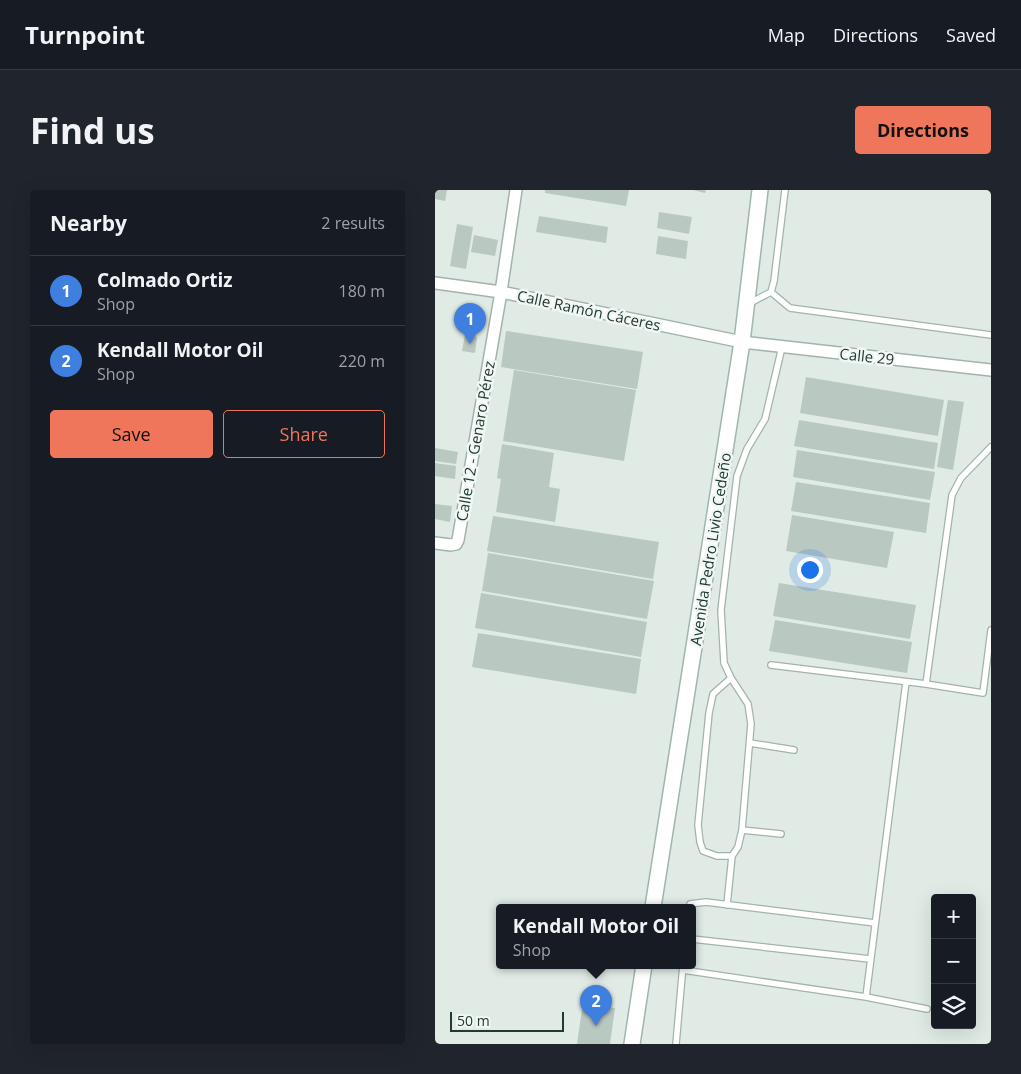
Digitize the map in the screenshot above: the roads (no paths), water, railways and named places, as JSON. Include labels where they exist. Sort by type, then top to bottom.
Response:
[{"type":"main road","name":"Avenida Pedro Livio Cedeño","points":[[653,904],[742,342],[760,190]]},
{"type":"main road","points":[[632,1044],[643,969]]},
{"type":"street","name":"Calle 12 - Genaro Pérez","points":[[435,543],[451,545],[456,544],[458,540],[501,292],[516,190]]},
{"type":"street","name":"Calle Ramón Cáceres","points":[[435,283],[501,292],[742,342]]},
{"type":"street","name":"Calle 29","points":[[742,342],[991,370]]},
{"type":"lane","points":[[747,306],[771,292],[785,190]]},
{"type":"lane","points":[[771,292],[790,308],[991,336]]},
{"type":"lane","points":[[727,905],[731,856],[738,847],[742,830],[751,724],[747,704],[724,663],[721,610],[737,476],[747,449],[765,420],[782,347]]},
{"type":"lane","points":[[926,684],[952,495],[961,478],[991,447]]},
{"type":"lane","points":[[983,693],[991,630]]},
{"type":"lane","points":[[771,664],[991,694]]},
{"type":"lane","points":[[731,678],[713,694],[709,713],[698,825],[703,851],[717,856],[731,856]]},
{"type":"lane","points":[[865,997],[906,682]]},
{"type":"lane","points":[[750,743],[794,750]]},
{"type":"lane","points":[[742,830],[781,834]]},
{"type":"lane","points":[[690,904],[706,902],[875,923]]},
{"type":"lane","points":[[696,939],[870,959]]},
{"type":"lane","points":[[676,1044],[683,969]]},
{"type":"lane","points":[[695,969],[927,1009]]},
{"type":"place","name":"Colmado Ortiz","points":[[470,344]]},
{"type":"place","name":"Kendall Motor Oil","points":[[596,1026]]}]
